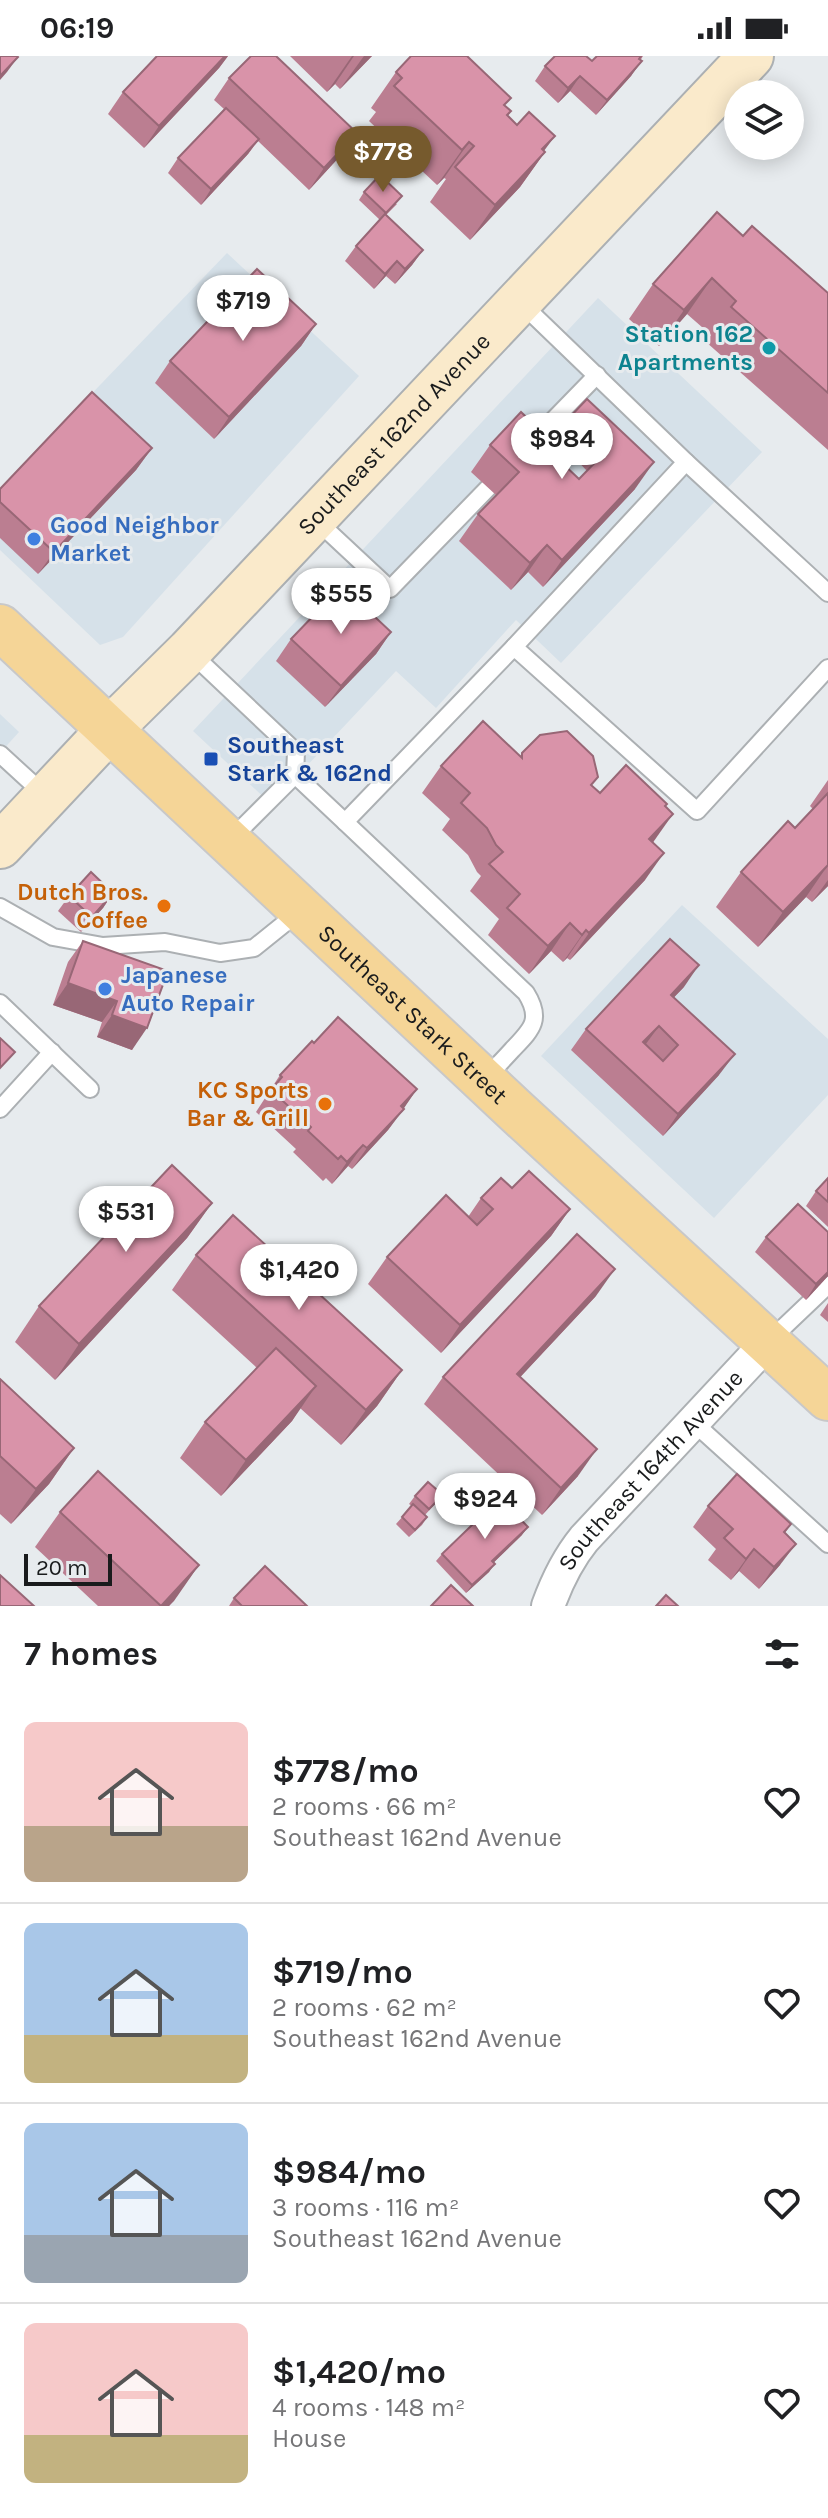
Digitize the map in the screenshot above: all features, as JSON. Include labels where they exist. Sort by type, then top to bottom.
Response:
[{"type":"main road","name":"Southeast 162nd Avenue","points":[[0,846],[109,730],[189,651],[751,56]]},
{"type":"main road","name":"Southeast Stark Street","points":[[0,627],[828,1398]]},
{"type":"street","name":"Southeast 164th Avenue","points":[[548,1606],[556,1582],[577,1548],[767,1343]]},
{"type":"lane","points":[[520,302],[828,593]]},
{"type":"lane","points":[[518,455],[597,375]]},
{"type":"lane","points":[[345,822],[686,462]]},
{"type":"lane","points":[[314,518],[390,589],[488,488]]},
{"type":"lane","points":[[514,647],[697,811],[828,668]]},
{"type":"lane","points":[[189,651],[296,752],[295,775],[229,842]]},
{"type":"lane","points":[[0,754],[46,797]]},
{"type":"lane","points":[[295,775],[531,1001],[534,1011],[531,1030],[484,1080]]},
{"type":"lane","points":[[0,907],[53,937],[103,946],[165,942],[220,953],[254,948],[302,910]]},
{"type":"lane","points":[[0,1003],[90,1089]]},
{"type":"lane","points":[[0,1109],[52,1052]]},
{"type":"lane","points":[[767,1343],[828,1285]]},
{"type":"lane","points":[[693,1422],[828,1544]]},
{"type":"shaded area","points":[[227,253],[359,376],[123,637],[100,645],[0,550],[0,489]]},
{"type":"shaded area","points":[[598,298],[762,452],[561,663],[516,620],[436,708],[396,671],[271,804],[193,731]]},
{"type":"shaded area","points":[[0,714],[19,732],[0,753]]},
{"type":"shaded area","points":[[682,905],[828,1039],[828,1095],[714,1218],[541,1056]]},
{"type":"building","points":[[0,56],[18,57],[0,76]]},
{"type":"building","points":[[157,56],[225,56],[159,126],[123,92]]},
{"type":"building","points":[[251,56],[276,56],[357,133],[324,168],[229,78]]},
{"type":"building","points":[[411,56],[467,56],[511,98],[504,105],[511,111],[507,115],[517,125],[529,112],[555,136],[542,149],[545,152],[495,205],[455,167],[474,146],[469,142],[462,150],[394,86],[402,78],[396,72]]},
{"type":"building","points":[[555,56],[586,56],[592,61],[597,56],[641,56],[639,59],[642,61],[607,100],[580,76],[568,88],[545,66]]},
{"type":"building","points":[[226,108],[259,139],[211,189],[178,158]]},
{"type":"building","points":[[380,175],[402,196],[386,213],[364,192]]},
{"type":"building","points":[[717,212],[743,236],[752,226],[828,293],[828,393],[731,307],[736,301],[712,278],[684,310],[653,284]]},
{"type":"building","points":[[385,214],[423,250],[405,269],[397,261],[385,274],[356,246]]},
{"type":"building","points":[[257,269],[316,324],[229,417],[170,361]]},
{"type":"building","points":[[92,392],[152,448],[54,552],[0,502],[0,489]]},
{"type":"building","points":[[587,399],[654,462],[562,560],[547,545],[530,563],[478,514],[519,472],[490,445],[521,412],[549,439]],"holes":[[[591,428],[610,447],[579,479],[560,461]]]},
{"type":"building","points":[[342,586],[391,632],[341,686],[291,639]]},
{"type":"building","points":[[483,721],[522,758],[522,753],[540,735],[567,731],[593,756],[598,777],[591,785],[600,793],[626,765],[667,804],[665,806],[673,814],[649,839],[664,853],[589,933],[586,930],[582,935],[570,923],[548,946],[507,908],[520,894],[489,864],[503,852],[487,828],[461,803],[470,793],[441,766]]},
{"type":"building","points":[[828,793],[828,865],[783,912],[741,872],[788,821],[795,828]]},
{"type":"building","points":[[91,872],[113,893],[92,917],[69,896]]},
{"type":"building","points":[[670,939],[699,965],[671,995],[735,1054],[678,1114],[586,1029]],"holes":[[[659,1026],[678,1045],[663,1061],[643,1042]]]},
{"type":"building","points":[[83,941],[168,971],[147,1028],[112,1015],[117,1001],[68,983]]},
{"type":"building","points":[[338,1017],[417,1089],[401,1106],[404,1109],[367,1148],[363,1145],[347,1162],[341,1156],[338,1159],[308,1131],[311,1127],[271,1090],[282,1077],[280,1075]]},
{"type":"building","points":[[0,1038],[15,1052],[0,1068]]},
{"type":"building","points":[[172,1165],[212,1203],[79,1344],[39,1306]]},
{"type":"building","points":[[529,1171],[570,1209],[460,1325],[387,1257],[446,1195],[477,1225],[493,1209],[481,1198],[501,1178],[512,1188]]},
{"type":"building","points":[[828,1178],[828,1202],[816,1191]]},
{"type":"building","points":[[798,1204],[828,1232],[828,1272],[816,1284],[766,1237]]},
{"type":"building","points":[[233,1215],[402,1370],[366,1410],[196,1255]]},
{"type":"building","points":[[577,1234],[615,1269],[517,1374],[597,1449],[561,1488],[443,1377]]},
{"type":"building","points":[[276,1348],[316,1386],[246,1460],[205,1422]]},
{"type":"building","points":[[0,1379],[74,1448],[36,1489],[0,1456]]},
{"type":"building","points":[[98,1471],[199,1565],[161,1606],[60,1512]]},
{"type":"building","points":[[737,1474],[791,1524],[784,1532],[796,1544],[774,1567],[754,1549],[746,1559],[724,1538],[733,1529],[708,1506]]},
{"type":"building","points":[[428,1482],[443,1495],[429,1509],[415,1496]]},
{"type":"building","points":[[500,1498],[528,1527],[472,1585],[442,1554]]},
{"type":"building","points":[[413,1504],[427,1517],[415,1530],[402,1517]]},
{"type":"building","points":[[265,1566],[307,1606],[242,1606],[234,1598]]},
{"type":"building","points":[[0,1575],[34,1606],[0,1606]]},
{"type":"building","points":[[451,1585],[473,1606],[431,1606]]},
{"type":"building","points":[[666,1595],[678,1606],[656,1606]]},
{"type":"place","name":"Station 162 Apartments","points":[[769,348]]},
{"type":"place","name":"Good Neighbor Market","points":[[34,539]]},
{"type":"place","name":"Southeast Stark & 162nd","points":[[211,759]]},
{"type":"place","name":"Dutch Bros. Coffee","points":[[164,906]]},
{"type":"place","name":"Japanese Auto Repair","points":[[105,989]]},
{"type":"place","name":"KC Sports Bar & Grill","points":[[325,1104]]}]
